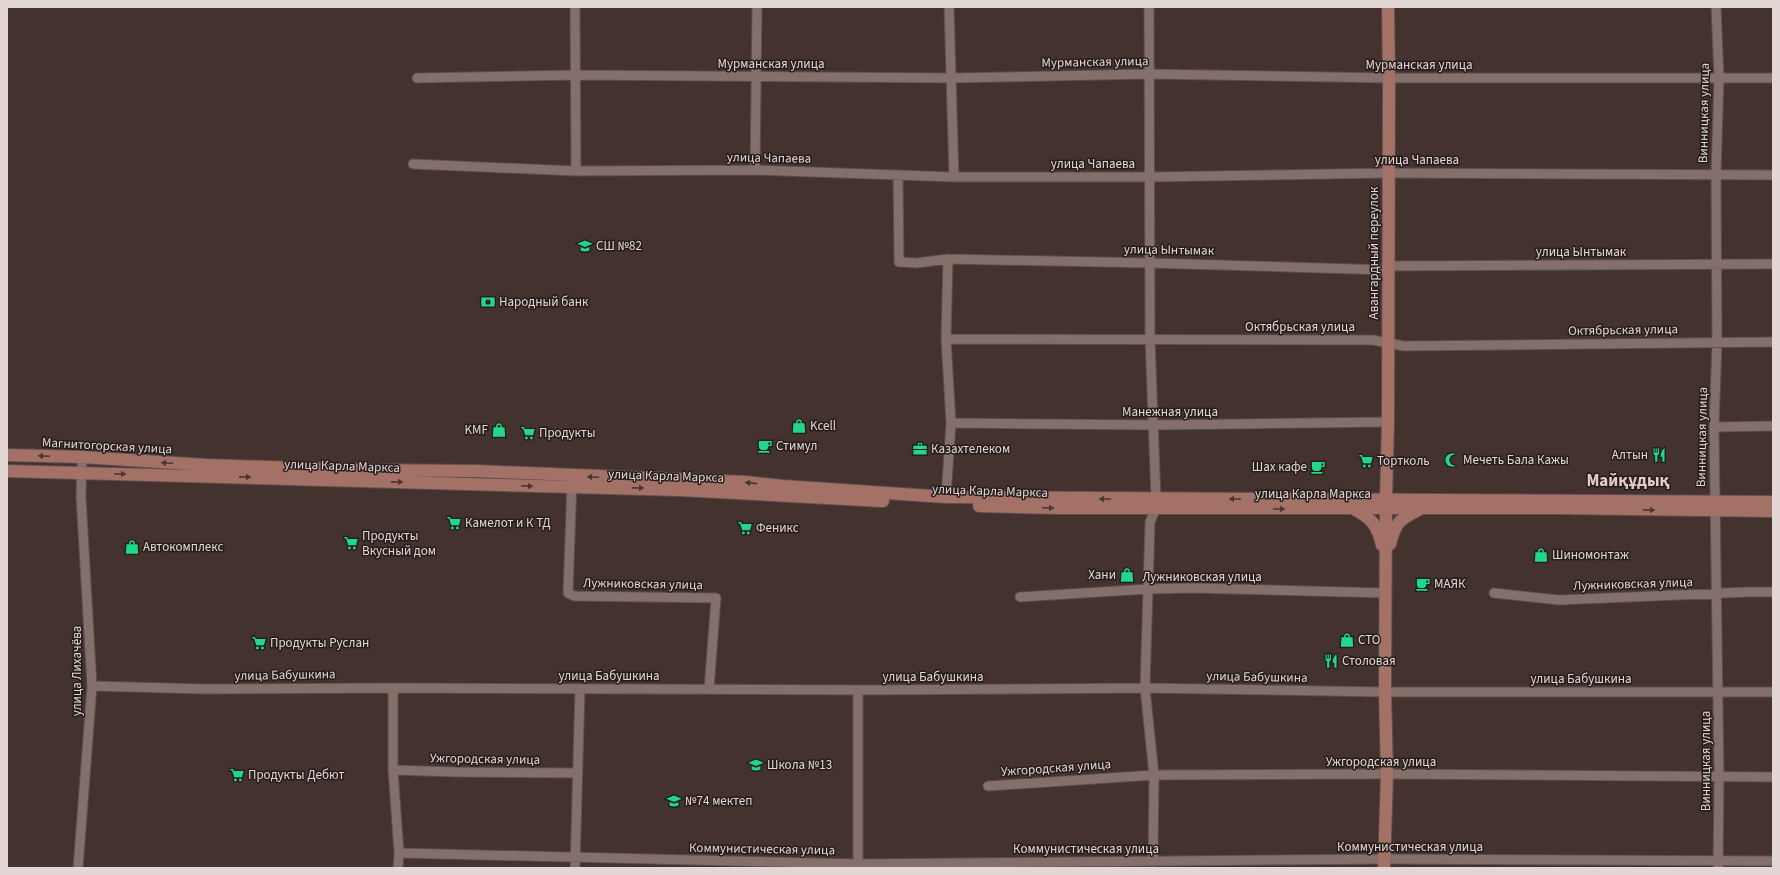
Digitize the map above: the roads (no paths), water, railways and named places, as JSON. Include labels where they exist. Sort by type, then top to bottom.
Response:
[{"type":"main road","name":"Авангардный переулок","points":[[1386,561],[1388,422],[1388,7]]},
{"type":"main road","name":"Магнитогорская улица","points":[[7,455],[82,457],[206,470]]},
{"type":"main road","name":"улица Карла Маркса","points":[[206,470],[476,471],[572,482],[946,505],[1057,508],[1156,504],[1386,504],[1714,506],[1773,511]]},
{"type":"main road","name":"Магнитогорская улица","points":[[7,471],[81,473],[206,470]]},
{"type":"main road","name":"улица Карла Маркса","points":[[572,482],[746,482],[946,497],[1156,504],[1354,508],[1386,504],[1422,508],[1558,508],[1714,506],[1773,502]]},
{"type":"main road","points":[[1354,508],[1367,516],[1375,524],[1386,561]]},
{"type":"main road","points":[[1384,863],[1387,774],[1385,692],[1386,561],[1397,523],[1406,516],[1422,508]]},
{"type":"street","points":[[575,7],[576,171]]},
{"type":"street","points":[[755,170],[757,7]]},
{"type":"street","points":[[949,7],[954,177]]},
{"type":"street","points":[[1149,7],[1148,74],[1150,177],[1150,339],[1156,504],[1150,522],[1145,688],[1154,776],[1153,862]]},
{"type":"street","name":"Винницкая улица","points":[[1716,7],[1719,78],[1716,174],[1717,342],[1714,426],[1714,506],[1719,777],[1718,864]]},
{"type":"street","name":"Мурманская улица","points":[[417,78],[576,75],[952,78],[1148,74],[1389,78],[1773,78]]},
{"type":"street","name":"улица Чапаева","points":[[413,164],[576,171],[755,170],[954,177],[1150,177],[1388,173],[1773,175]]},
{"type":"street","name":"улица Ынтымак","points":[[898,175],[899,262],[916,263],[948,259],[1388,268],[1773,264]]},
{"type":"street","points":[[946,497],[951,423],[946,339],[948,259]]},
{"type":"street","name":"Октябрьская улица","points":[[946,339],[1373,340],[1404,346],[1773,342]]},
{"type":"street","name":"Манежная улица","points":[[951,423],[1154,425],[1388,422]]},
{"type":"street","points":[[1714,426],[1773,426]]},
{"type":"street","name":"улица Лихачёва","points":[[78,868],[92,686],[81,473],[82,457]]},
{"type":"street","name":"Лужниковская улица","points":[[572,482],[572,516],[568,552],[568,593],[570,595],[716,598],[709,689]]},
{"type":"street","name":"Лужниковская улица","points":[[1020,597],[1148,589],[1193,588],[1385,593]]},
{"type":"street","name":"Лужниковская улица","points":[[1494,593],[1559,600],[1773,592]]},
{"type":"street","name":"улица Бабушкина","points":[[92,686],[205,689],[393,688],[858,690],[1145,688],[1385,692],[1773,692]]},
{"type":"street","points":[[393,688],[392,770],[399,853],[398,868]]},
{"type":"street","points":[[575,868],[580,689]]},
{"type":"street","points":[[858,690],[858,866]]},
{"type":"street","name":"Ужгородская улица","points":[[392,770],[578,773]]},
{"type":"street","name":"Ужгородская улица","points":[[988,786],[1154,776],[1387,774],[1773,777]]},
{"type":"street","name":"Коммунистическая улица","points":[[399,853],[858,866],[1153,862],[1718,864],[1773,860]]},
{"type":"place","name":"СШ №82","points":[[585,246]]},
{"type":"place","name":"Народный банк","points":[[488,302]]},
{"type":"place","name":"Kcell","points":[[799,426]]},
{"type":"place","name":"KMF","points":[[499,430]]},
{"type":"place","name":"Продукты","points":[[528,433]]},
{"type":"place","name":"Стимул","points":[[765,446]]},
{"type":"place","name":"Казахтелеком","points":[[920,449]]},
{"type":"place","name":"Алтын","points":[[1659,455]]},
{"type":"place","name":"Мечеть Бала Кажы","points":[[1452,460]]},
{"type":"place","name":"Тортколь","points":[[1366,461]]},
{"type":"place","name":"Шах кафе","points":[[1318,467]]},
{"type":"place","name":"Камелот и К ТД","points":[[454,523]]},
{"type":"place","name":"Феникс","points":[[745,528]]},
{"type":"place","name":"Продукты Вкусный дом","points":[[351,543]]},
{"type":"place","name":"Автокомплекс","points":[[132,547]]},
{"type":"place","name":"Шиномонтаж","points":[[1541,555]]},
{"type":"place","name":"Хани","points":[[1127,575]]},
{"type":"place","name":"МАЯК","points":[[1423,584]]},
{"type":"place","name":"СТО","points":[[1347,640]]},
{"type":"place","name":"Продукты Руслан","points":[[259,643]]},
{"type":"place","name":"Столовая","points":[[1331,661]]},
{"type":"place","name":"Школа №13","points":[[756,765]]},
{"type":"place","name":"Продукты Дебют","points":[[237,775]]},
{"type":"place","name":"№74 мектеп","points":[[674,801]]},
{"type":"district","name":"Майқұдық","points":[[1628,481]]}]
